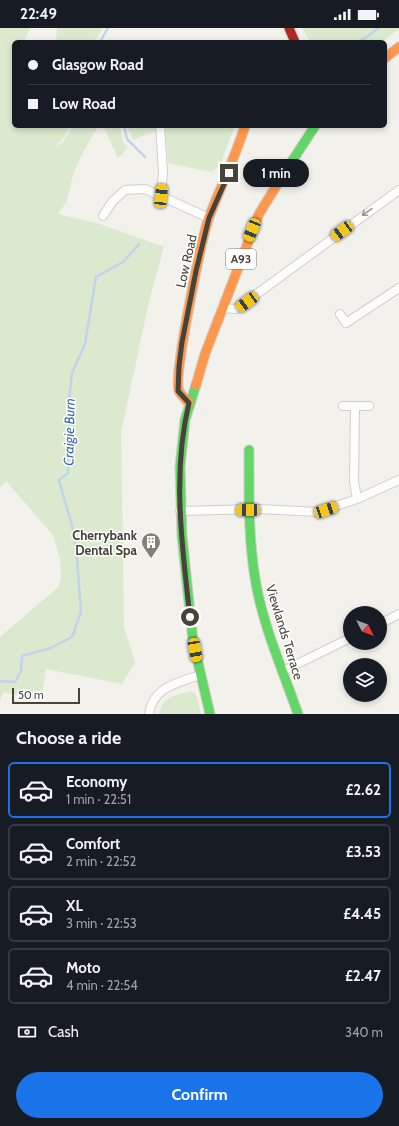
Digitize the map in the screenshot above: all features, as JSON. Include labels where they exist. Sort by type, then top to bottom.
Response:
[{"type":"main road","points":[[289,28],[293,40]]},
{"type":"main road","points":[[387,56],[399,47]]},
{"type":"main road","name":"Low Road","points":[[189,403],[178,391],[179,366],[196,271],[209,218],[236,156],[244,128]]},
{"type":"main road","name":"A93","points":[[210,714],[200,675],[190,617],[180,511],[181,447],[189,403],[222,308],[264,205],[314,128]]},
{"type":"main road","name":"Viewlands Terrace","points":[[249,450],[248,510],[253,566],[266,623],[298,714]]},
{"type":"street","points":[[160,128],[163,172],[161,196]]},
{"type":"street","points":[[104,216],[112,202],[125,190],[146,189],[209,218]]},
{"type":"street","points":[[222,308],[236,309],[239,307],[399,190]]},
{"type":"street","points":[[340,314],[346,323],[399,288]]},
{"type":"street","points":[[343,406],[369,406]]},
{"type":"street","points":[[355,406],[354,482],[357,499]]},
{"type":"street","points":[[180,511],[248,510],[318,512],[357,499],[399,480]]},
{"type":"street","points":[[387,620],[399,614]]},
{"type":"street","points":[[283,671],[343,641]]},
{"type":"street","points":[[149,714],[151,701],[160,692],[200,675]]},
{"type":"green space","points":[[0,28],[30,28],[25,40],[12,40],[12,128],[69,128],[65,136],[54,148],[63,142],[72,128],[98,128],[81,156],[75,169],[67,200],[58,213],[97,223],[164,247],[150,297],[121,432],[124,627],[135,662],[122,684],[46,669],[41,701],[3,692],[0,702],[0,637],[57,588],[61,580],[60,559],[53,535],[6,481],[0,488]]},
{"type":"green space","points":[[57,28],[103,28],[95,40],[56,40]]},
{"type":"green space","points":[[302,28],[399,28],[385,40],[309,40]]},
{"type":"green space","points":[[104,128],[120,128],[123,142],[128,147],[118,158]]},
{"type":"green space","points":[[128,128],[156,128],[156,131],[133,140]]},
{"type":"green space","points":[[165,128],[234,128],[220,165],[212,172],[168,163]]},
{"type":"green space","points":[[192,691],[196,694],[201,714],[159,714],[163,703],[171,697]]},
{"type":"waterway","points":[[101,40],[108,28]]},
{"type":"waterway","points":[[362,40],[379,28]]},
{"type":"waterway","points":[[124,128],[127,139],[145,157]]},
{"type":"waterway","name":"Craigie Burn","points":[[0,681],[15,682],[21,671],[22,656],[51,648],[72,637],[81,612],[74,533],[59,480],[68,473],[69,400],[72,373],[85,344],[96,277],[123,262],[139,244]]},
{"type":"traffic: fast","points":[[283,175],[314,128]]},
{"type":"traffic: fast","points":[[196,385],[185,420],[180,467],[182,536],[193,641],[210,714]]},
{"type":"traffic: fast","points":[[249,450],[250,534],[256,584],[259,600],[274,649],[298,714]]},
{"type":"traffic: slow","points":[[387,56],[399,47]]},
{"type":"traffic: slow","points":[[189,403],[179,391],[178,380],[184,334],[195,277],[209,217],[244,128]]},
{"type":"traffic: slow","points":[[196,385],[205,354],[259,214],[283,175]]},
{"type":"traffic: jam","points":[[289,28],[294,40]]},
{"type":"place","name":"Cherrybank Dental Spa","points":[[151,559]]},
{"type":"route","points":[[190,617],[180,511],[180,458],[182,435],[189,403],[178,391],[179,366],[184,330],[209,218],[229,173]]}]
